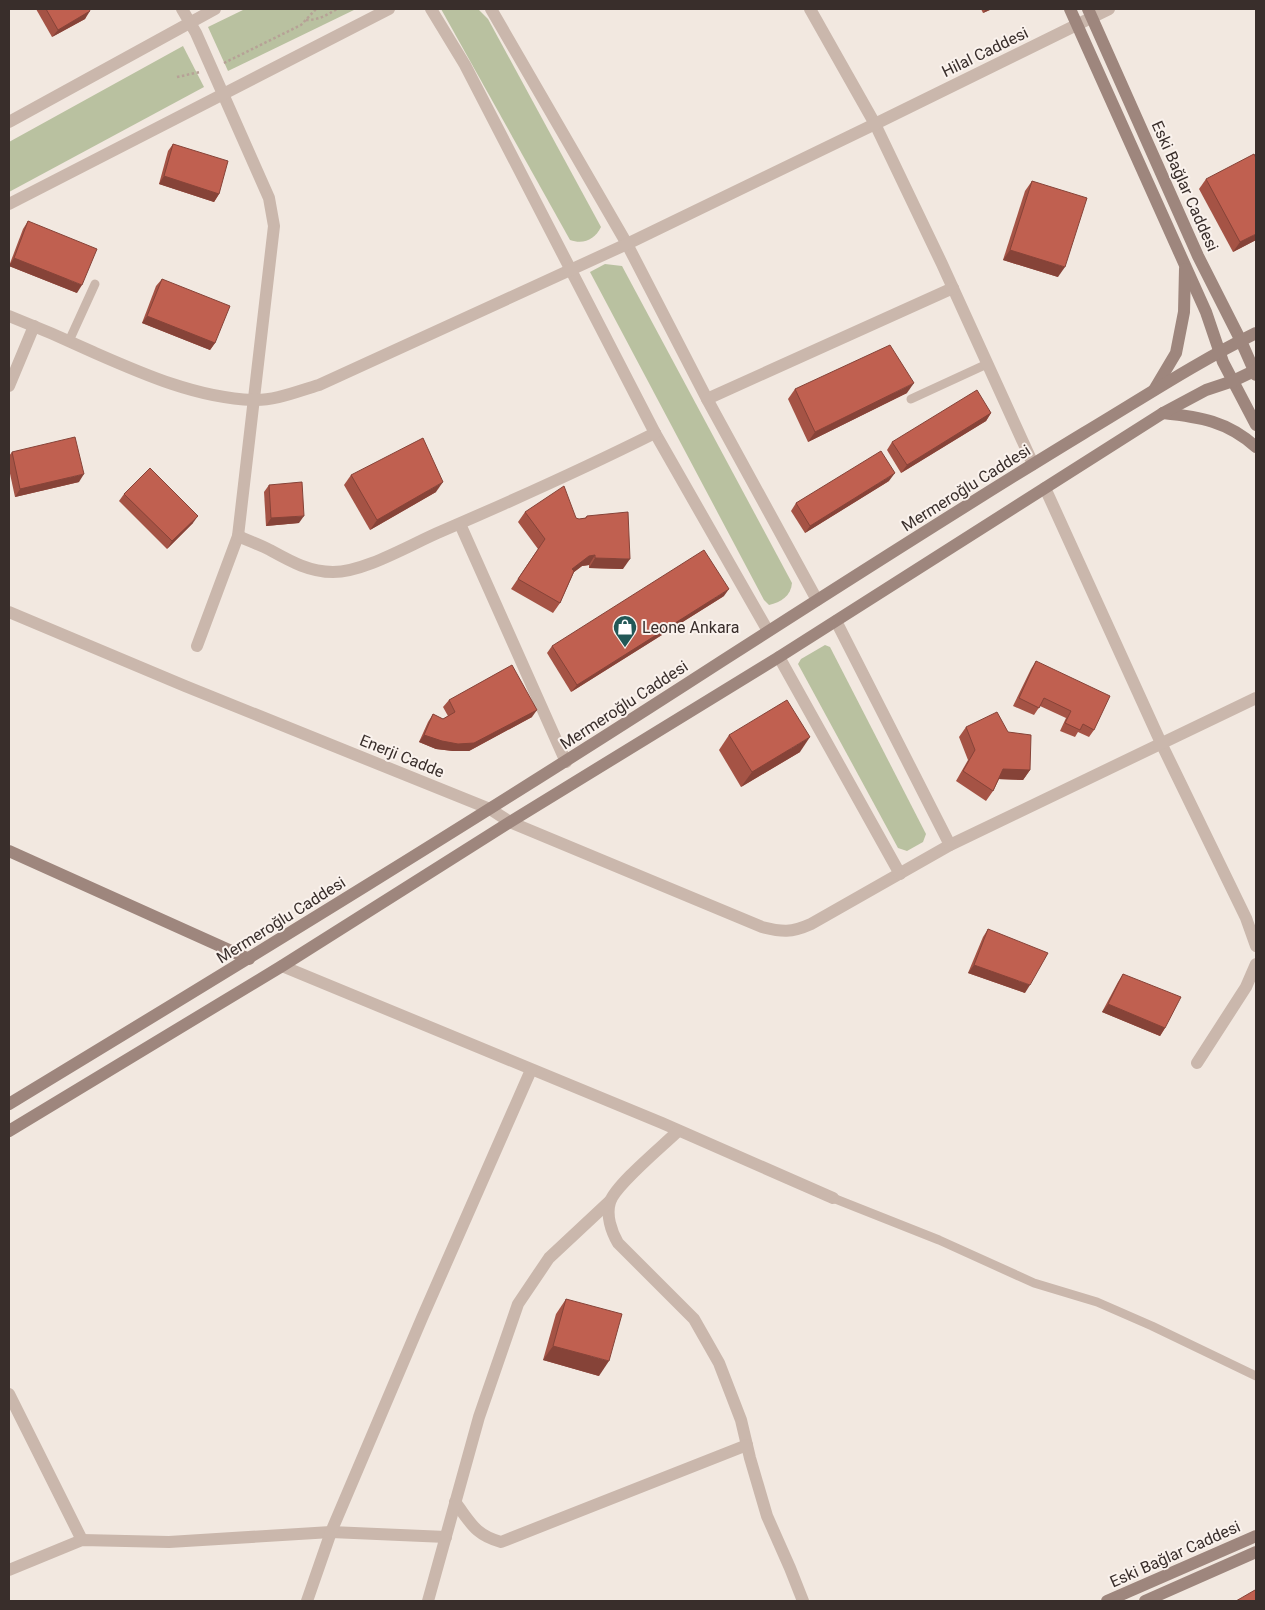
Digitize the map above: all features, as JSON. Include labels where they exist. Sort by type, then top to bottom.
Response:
[{"type":"main road","points":[[1070,9],[1186,266],[1206,312],[1228,372],[1256,425]]},
{"type":"main road","name":"Eski Bağlar Caddesi","points":[[1090,13],[1198,256],[1256,372]]},
{"type":"main road","points":[[1153,392],[1176,353],[1184,312],[1186,266]]},
{"type":"main road","name":"Mermeroğlu Caddesi","points":[[9,1104],[566,762],[768,631],[1033,464],[1220,352],[1256,333]]},
{"type":"main road","points":[[9,1131],[282,966],[510,822],[836,621],[1163,412],[1206,390],[1256,372]]},
{"type":"main road","points":[[1163,412],[1197,417],[1225,425],[1256,447]]},
{"type":"main road","points":[[10,854],[249,958]]},
{"type":"main road","name":"Eski Bağlar Caddesi","points":[[1107,1601],[1256,1536]]},
{"type":"main road","name":"Eski Bağlar Caddesi","points":[[1145,1601],[1256,1552]]},
{"type":"street","points":[[182,9],[212,69],[269,198],[274,226],[238,536],[197,646]]},
{"type":"street","points":[[9,122],[215,9]]},
{"type":"street","points":[[9,204],[388,9]]},
{"type":"street","points":[[431,9],[465,65],[655,433],[768,631]]},
{"type":"street","points":[[491,9],[627,244],[707,399],[817,600]]},
{"type":"street","points":[[810,9],[876,124],[1033,464]]},
{"type":"street","name":"Hilal Caddesi","points":[[9,316],[176,386],[216,395],[253,400],[269,398],[320,384],[627,244],[1077,25],[1090,13],[1109,9]]},
{"type":"street","points":[[707,399],[953,288]]},
{"type":"street","points":[[9,386],[34,326]]},
{"type":"street","points":[[238,536],[268,549],[290,563],[316,571],[349,571],[460,524],[655,433]]},
{"type":"street","points":[[1045,488],[1161,743],[1246,918],[1256,946]]},
{"type":"street","points":[[460,524],[566,762]]},
{"type":"street","name":"Enerji Cadde","points":[[9,612],[490,809],[510,822],[762,927],[782,932],[797,930],[900,874]]},
{"type":"street","points":[[836,621],[950,845]]},
{"type":"street","points":[[778,657],[900,874],[950,845],[1256,698]]},
{"type":"street","points":[[1197,1064],[1246,986],[1256,964]]},
{"type":"street","points":[[282,966],[834,1198]]},
{"type":"street","points":[[307,1601],[331,1532],[422,1318],[531,1070]]},
{"type":"street","points":[[428,1601],[479,1417],[518,1304],[548,1258],[610,1201],[623,1183],[678,1131]]},
{"type":"street","points":[[610,1201],[610,1223],[613,1235],[618,1243],[694,1319],[719,1363],[741,1420],[767,1516],[803,1601]]},
{"type":"street","points":[[9,1394],[82,1540]]},
{"type":"street","points":[[455,1502],[474,1528],[486,1538],[502,1542],[747,1445]]},
{"type":"street","points":[[9,1570],[82,1540],[169,1542],[331,1532],[446,1536]]},
{"type":"lane","points":[[69,341],[95,284]]},
{"type":"lane","points":[[911,399],[987,364]]},
{"type":"lane","points":[[834,1198],[939,1240],[1034,1283],[1098,1302],[1256,1376]]},
{"type":"path","points":[[177,77],[212,69],[301,25],[316,9]]},
{"type":"path","points":[[306,20],[325,16],[336,9]]},
{"type":"green space","points":[[245,9],[356,9],[228,71],[208,27]]},
{"type":"green space","points":[[441,9],[478,9],[488,19],[601,227],[592,238],[580,242],[570,240]]},
{"type":"green space","points":[[183,46],[204,87],[9,192],[9,142]]},
{"type":"green space","points":[[605,264],[622,266],[792,583],[790,592],[778,602],[769,605],[764,600],[590,272]]},
{"type":"green space","points":[[825,645],[830,647],[926,834],[923,842],[907,851],[898,848],[798,664],[801,659]]},
{"type":"building","points":[[46,9],[89,9],[90,11],[58,30]]},
{"type":"building","points":[[173,144],[228,161],[219,194],[164,176]]},
{"type":"building","points":[[1254,154],[1256,158],[1256,234],[1240,242],[1206,179]]},
{"type":"building","points":[[1032,181],[1087,198],[1065,267],[1010,250]]},
{"type":"building","points":[[28,221],[97,249],[82,285],[14,258]]},
{"type":"building","points":[[162,279],[230,306],[215,343],[147,316]]},
{"type":"building","points":[[890,345],[914,383],[815,432],[795,389]]},
{"type":"building","points":[[977,390],[991,413],[907,465],[892,442]]},
{"type":"building","points":[[75,437],[84,474],[20,489],[12,452]]},
{"type":"building","points":[[423,438],[443,482],[377,520],[351,475]]},
{"type":"building","points":[[881,451],[895,473],[810,526],[796,503]]},
{"type":"building","points":[[150,468],[198,516],[172,541],[124,494]]},
{"type":"building","points":[[302,482],[304,516],[271,518],[269,485]]},
{"type":"building","points":[[564,486],[576,518],[628,512],[630,559],[595,558],[595,555],[589,556],[572,569],[574,571],[560,603],[518,579],[545,539],[525,512]]},
{"type":"building","points":[[704,550],[729,589],[577,685],[552,646]]},
{"type":"building","points":[[1036,661],[1110,696],[1094,730],[1083,724],[1080,730],[1065,723],[1071,711],[1044,698],[1039,708],[1019,698]]},
{"type":"building","points":[[512,665],[537,710],[474,743],[458,744],[424,735],[433,714],[443,719],[455,712],[449,700]]},
{"type":"building","points":[[787,700],[810,737],[752,772],[729,735]]},
{"type":"building","points":[[997,712],[1008,732],[1031,735],[1030,770],[1003,769],[993,791],[963,771],[975,750],[966,727]]},
{"type":"building","points":[[988,929],[1048,953],[1030,985],[974,965]]},
{"type":"building","points":[[1123,974],[1181,997],[1165,1028],[1108,1004]]},
{"type":"building","points":[[566,1299],[622,1314],[609,1361],[553,1346]]},
{"type":"building","points":[[1255,1590],[1256,1601],[1236,1601]]},
{"type":"place","name":"Leone Ankara","points":[[625,648]]}]
